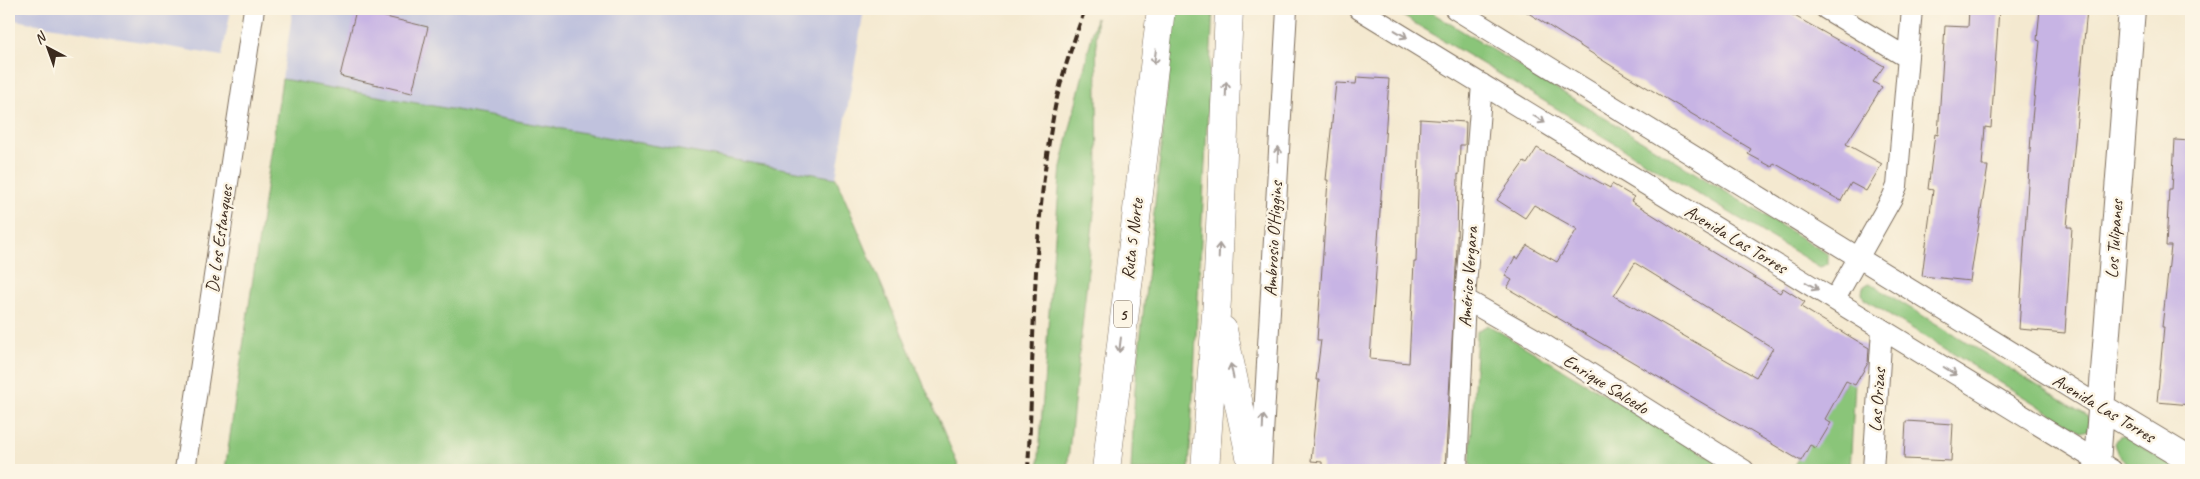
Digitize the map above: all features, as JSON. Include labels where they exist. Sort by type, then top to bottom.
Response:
[{"type":"highway","name":"Ruta 5 Norte","points":[[1106,470],[1161,9]]},
{"type":"highway","points":[[1205,470],[1217,300],[1229,9]]},
{"type":"highway","points":[[1217,300],[1254,470]]},
{"type":"street","name":"De Los Estanques","points":[[185,470],[254,9]]},
{"type":"street","name":"Ambrosio O'Higgins","points":[[1261,470],[1287,9]]},
{"type":"street","name":"Avenida Las Torres","points":[[1359,9],[1835,299],[2102,467]]},
{"type":"street","name":"Avenida Las Torres","points":[[1455,9],[2191,461]]},
{"type":"street","points":[[1826,9],[1906,57]]},
{"type":"street","points":[[1835,299],[1897,186],[1906,57],[1912,9]]},
{"type":"street","name":"Los Tulipanes","points":[[2102,467],[2101,407],[2132,9]]},
{"type":"street","name":"Américo Vergara","points":[[1457,470],[1465,299],[1482,84]]},
{"type":"street","name":"Enrique Salcedo","points":[[1465,299],[1532,337],[1744,470]]},
{"type":"street","name":"Las Orizas","points":[[1873,470],[1882,329]]},
{"type":"shaded area","points":[[9,9],[231,9],[222,56],[9,19]]},
{"type":"shaded area","points":[[293,9],[864,9],[836,178],[282,79]]},
{"type":"green space","points":[[1176,9],[1213,9],[1189,470],[1131,470],[1135,389]]},
{"type":"green space","points":[[1391,9],[1426,9],[1826,253],[1828,255],[1828,264],[1820,267]]},
{"type":"green space","points":[[1096,18],[1098,175],[1067,470],[1038,470],[1061,167]]},
{"type":"green space","points":[[282,79],[836,178],[960,470],[225,470]]},
{"type":"green space","points":[[1869,283],[2086,415],[2089,418],[2088,430],[2081,432],[1864,299],[1863,287]]},
{"type":"green space","points":[[1488,325],[1731,470],[1478,470],[1470,464],[1477,331]]},
{"type":"green space","points":[[1856,366],[1850,470],[1791,470]]},
{"type":"green space","points":[[2124,436],[2179,470],[2144,471],[2131,466],[2120,456],[2114,443],[2119,437]]},
{"type":"building","points":[[1522,9],[1782,9],[1884,66],[1873,82],[1882,87],[1846,144],[1882,164],[1866,191],[1851,183],[1841,201],[1774,163],[1772,167],[1748,154],[1751,149],[1626,75]]},
{"type":"building","points":[[1969,9],[1999,9],[1991,128],[1985,127],[1982,166],[1988,166],[1970,281],[1922,276],[1933,190],[1928,189],[1935,134],[1938,135],[1945,26],[1968,27]]},
{"type":"building","points":[[2040,9],[2087,9],[2067,227],[2072,227],[2065,333],[2019,329],[2032,119],[2040,41],[2037,40]]},
{"type":"building","points":[[356,10],[428,27],[412,93],[340,76]]},
{"type":"building","points":[[1357,77],[1389,79],[1370,359],[1409,363],[1414,262],[1416,262],[1420,119],[1466,122],[1465,145],[1460,145],[1458,174],[1457,249],[1445,470],[1322,470],[1322,462],[1311,461],[1319,380],[1316,380],[1321,340],[1317,340],[1328,180],[1326,180],[1336,83],[1356,84]]},
{"type":"building","points":[[2175,140],[2191,141],[2191,405],[2157,402],[2164,327],[2162,327],[2171,246],[2166,246],[2169,189],[2172,189]]},
{"type":"building","points":[[1537,148],[1610,188],[1612,184],[1634,197],[1631,201],[1689,238],[1780,293],[1783,288],[1805,302],[1801,307],[1869,348],[1868,363],[1855,385],[1846,381],[1825,419],[1831,423],[1816,448],[1810,445],[1801,461],[1507,288],[1512,280],[1505,276],[1515,257],[1518,259],[1527,245],[1557,262],[1577,229],[1534,205],[1525,218],[1497,200],[1524,162],[1527,164]],"holes":[[[1635,263],[1773,348],[1756,377],[1614,296]]]},
{"type":"building","points":[[1906,421],[1953,424],[1951,461],[1904,459]]},
{"type":"railway","points":[[1028,470],[1037,249],[1046,161],[1059,90],[1085,9]]}]
